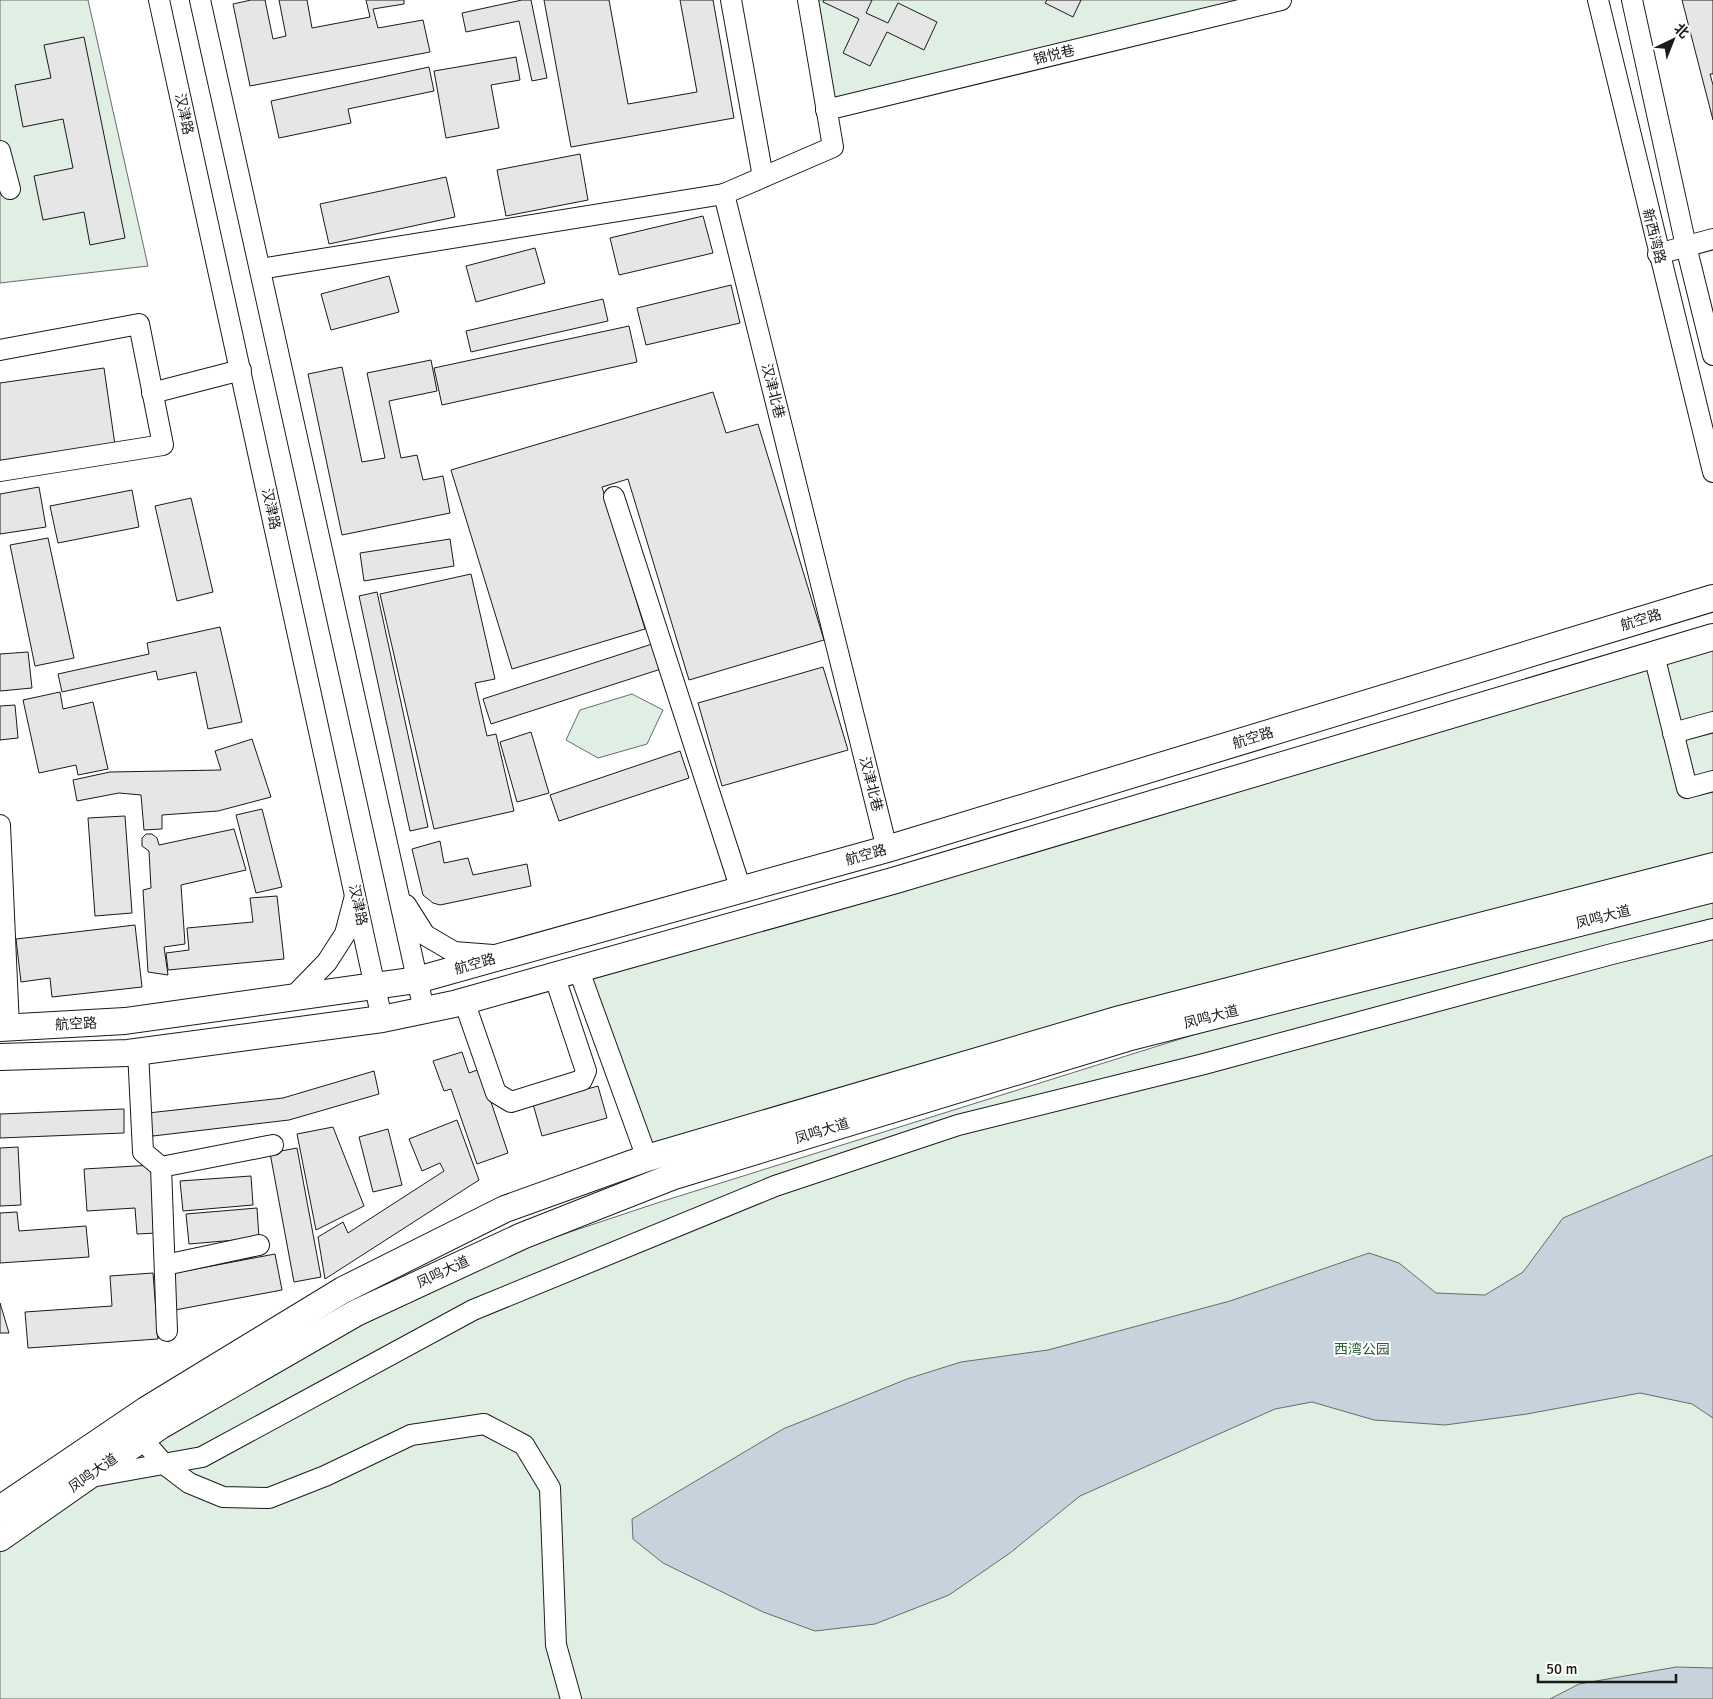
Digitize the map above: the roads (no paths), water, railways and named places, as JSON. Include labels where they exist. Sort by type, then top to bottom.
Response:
[{"type":"main road","name":"航空路","points":[[5,1028],[125,1021],[417,980],[887,849],[1713,598]]},
{"type":"main road","points":[[0,1058],[138,1051],[382,1019],[464,1002],[896,880],[1713,637]]},
{"type":"main road","name":"凤鸣大道","points":[[0,1509],[146,1410],[343,1290],[505,1209],[647,1158],[1120,1019],[1713,866]]},
{"type":"main road","name":"凤鸣大道","points":[[0,1538],[160,1426],[356,1313],[522,1236],[674,1176],[1127,1038],[1713,890]]},
{"type":"street","name":"汉津路","points":[[159,0],[382,1019]]},
{"type":"street","points":[[203,0],[260,269],[424,1010]]},
{"type":"street","points":[[731,0],[763,177]]},
{"type":"street","points":[[260,269],[724,194],[832,147],[808,0]]},
{"type":"street","name":"锦悦巷","points":[[826,110],[1281,0]]},
{"type":"street","name":"新西湾路","points":[[1598,0],[1658,254],[1713,472]]},
{"type":"street","name":"新西湾路","points":[[1632,0],[1686,246],[1713,355]]},
{"type":"street","points":[[0,151],[10,190]]},
{"type":"street","name":"汉津北巷","points":[[724,194],[887,849]]},
{"type":"street","points":[[1658,254],[1713,239]]},
{"type":"street","points":[[0,350],[139,324],[163,446],[0,471]]},
{"type":"street","points":[[152,393],[241,370]]},
{"type":"street","points":[[614,497],[741,890]]},
{"type":"street","points":[[1654,655],[1687,788],[1713,781]]},
{"type":"street","points":[[1673,733],[1713,722]]},
{"type":"street","points":[[0,825],[5,1028]]},
{"type":"street","points":[[292,998],[327,962],[345,934],[356,894]]},
{"type":"street","points":[[398,894],[425,935],[454,952],[505,956]]},
{"type":"street","points":[[86,1478],[202,1457],[473,1310],[775,1186],[958,1125],[1204,1064],[1612,954],[1713,929]]},
{"type":"street","points":[[464,1002],[496,1093],[510,1102],[582,1080],[586,1071],[566,972]]},
{"type":"street","points":[[566,972],[647,1158]]},
{"type":"street","points":[[138,1051],[143,1152],[161,1167],[167,1331]]},
{"type":"street","points":[[161,1167],[273,1145]]},
{"type":"street","points":[[165,1265],[259,1246]]},
{"type":"street","points":[[142,1439],[164,1464],[189,1483],[223,1498],[269,1498],[325,1476],[411,1436],[484,1424],[524,1445],[550,1488],[556,1645],[571,1699]]},
{"type":"park label","name":"西湾公园","points":[[1362,1349]]}]
